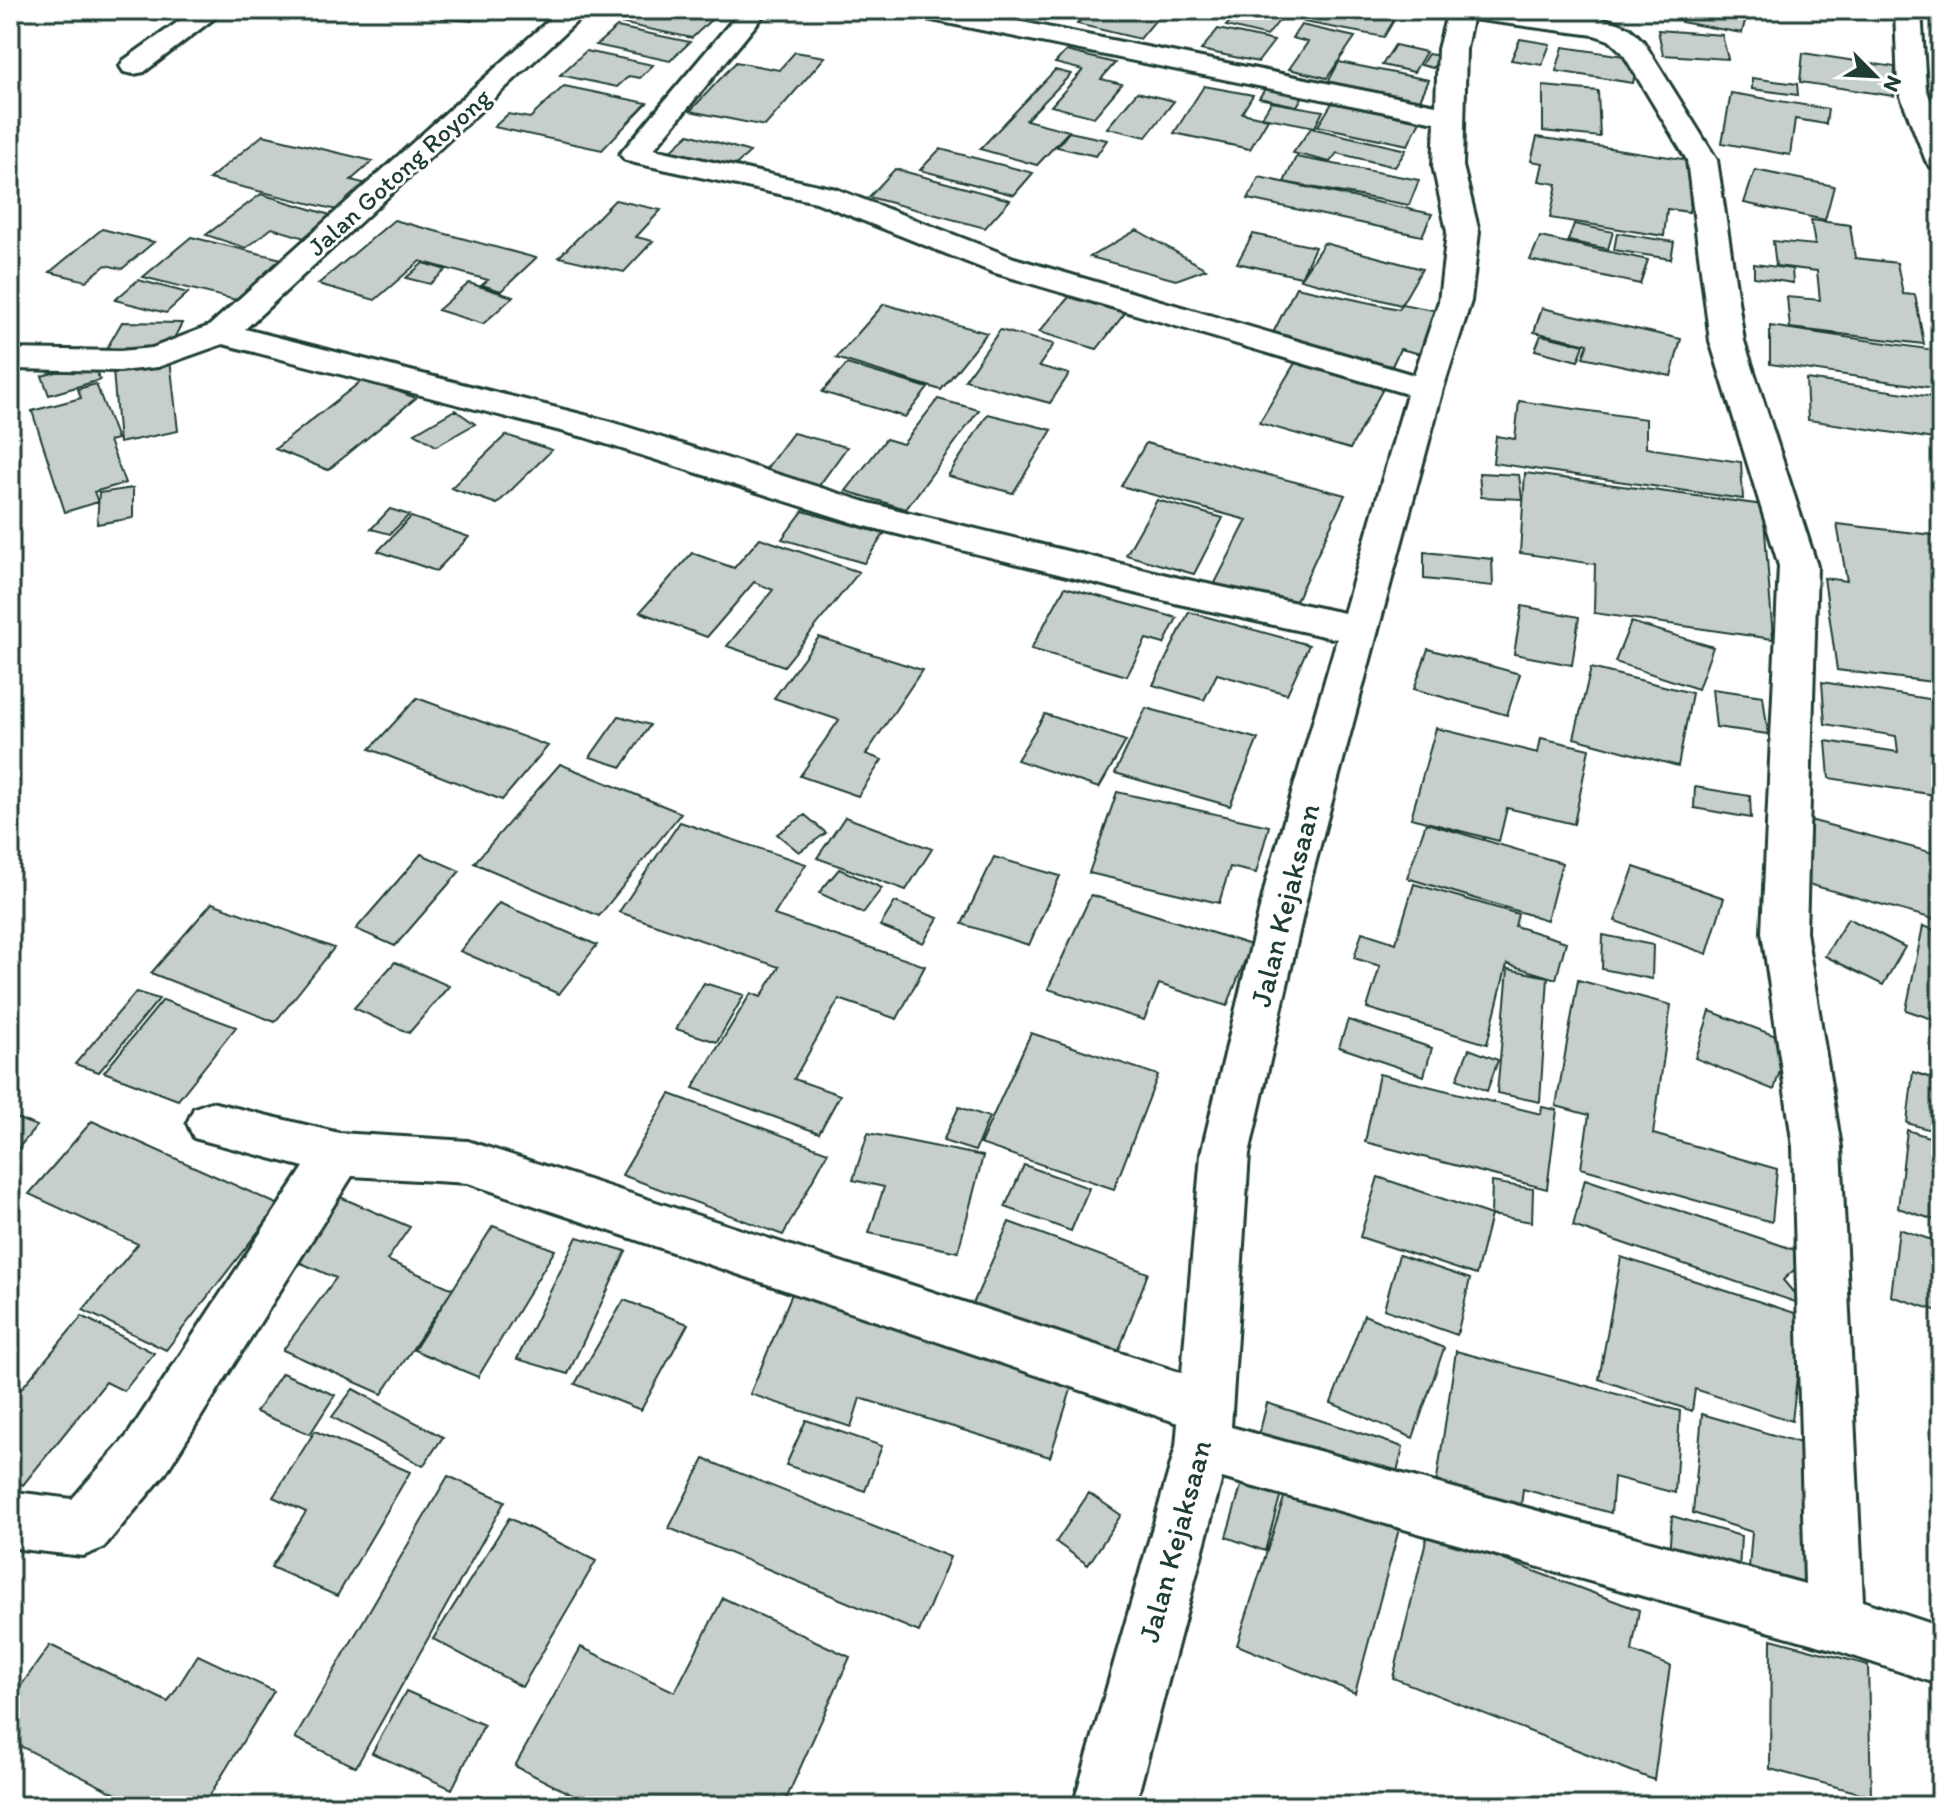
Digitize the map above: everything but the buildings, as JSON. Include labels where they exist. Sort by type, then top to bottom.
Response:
[{"type":"street","points":[[134,66],[212,10]]},
{"type":"street","name":"Jalan Gotong Royong","points":[[221,333],[576,10]]},
{"type":"street","points":[[755,10],[635,154],[825,195],[1003,265],[1426,389]]},
{"type":"street","points":[[922,10],[1451,117]]},
{"type":"street","points":[[1462,10],[1598,27],[1619,34],[1633,47],[1702,160],[1727,341],[1798,566],[1784,932],[1817,1147],[1835,1621]]},
{"type":"street","name":"Jalan Kejaksaan","points":[[1104,1806],[1205,1426],[1225,1154],[1289,879],[1426,389],[1455,301],[1463,232],[1448,166],[1452,49],[1462,10]]},
{"type":"street","points":[[1908,10],[1912,89],[1941,161]]},
{"type":"street","points":[[10,359],[120,361],[158,357],[221,333],[596,429],[861,513],[1179,591],[1359,630]]},
{"type":"street","points":[[211,1123],[339,1154],[468,1162],[1205,1426],[1941,1656]]},
{"type":"street","points":[[10,1516],[20,1521],[83,1528],[146,1455],[339,1154]]}]
